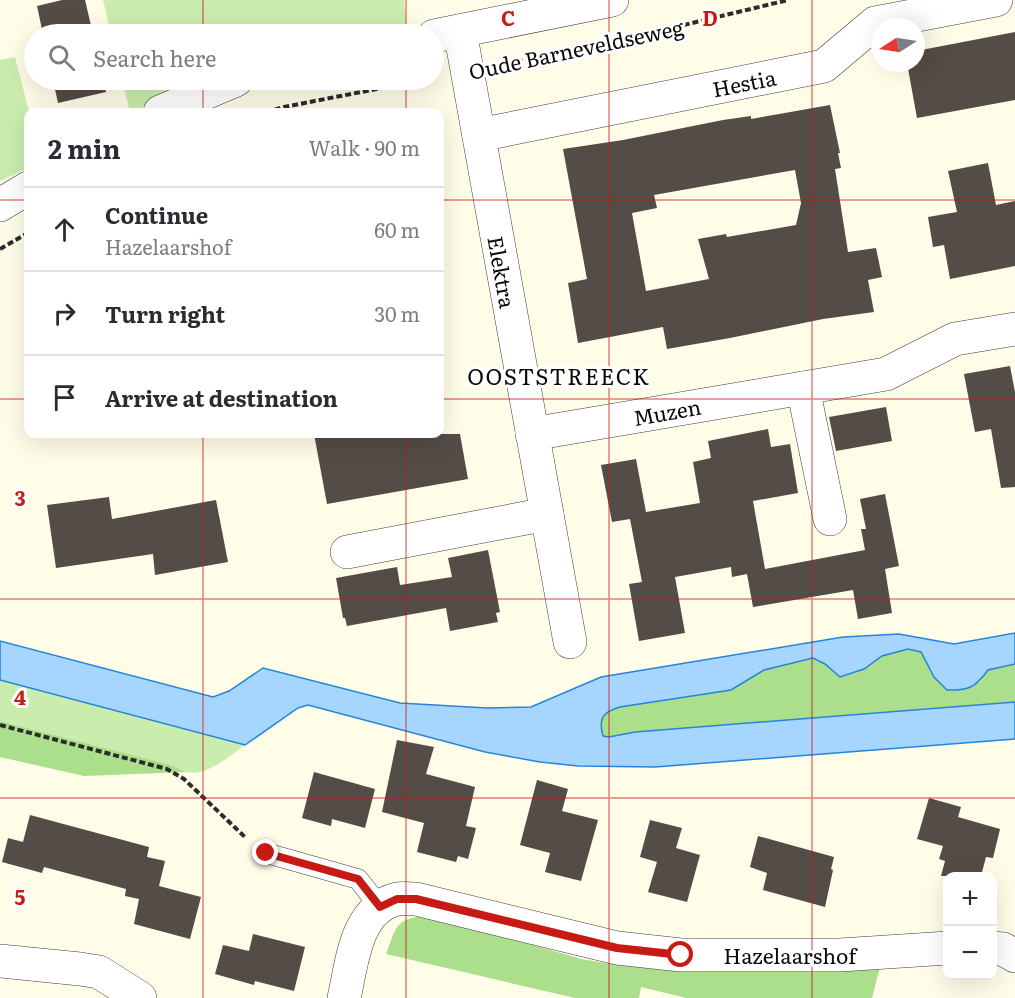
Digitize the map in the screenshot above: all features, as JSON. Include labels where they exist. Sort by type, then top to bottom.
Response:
[{"type":"street","name":"Oude Barneveldseweg","points":[[447,34],[612,0]]},
{"type":"street","name":"Hestia","points":[[479,135],[824,66],[875,23],[996,0]]},
{"type":"street","name":"Elektra","points":[[447,34],[467,71],[570,642]]},
{"type":"street","points":[[170,108],[212,90]]},
{"type":"street","points":[[0,205],[24,190]]},
{"type":"street","name":"Muzen","points":[[532,434],[886,374],[955,339],[1015,329]]},
{"type":"street","points":[[803,388],[830,519]]},
{"type":"street","points":[[347,552],[547,514]]},
{"type":"street","name":"Hazelaarshof","points":[[380,907],[397,899],[416,899],[617,948],[681,955],[840,955],[943,948]]},
{"type":"street","points":[[344,998],[359,936],[368,917],[380,907]]},
{"type":"street","points":[[997,948],[1015,956]]},
{"type":"street","points":[[0,961],[99,972],[140,998]]},
{"type":"lane","points":[[266,853],[358,879],[380,907]]},
{"type":"path","name":"Oude Barneveldseweg","points":[[467,71],[609,43],[788,0]]},
{"type":"path","points":[[280,108],[372,90]]},
{"type":"path","points":[[0,249],[24,235]]},
{"type":"path","points":[[0,725],[167,769],[184,779],[237,831],[266,853]]},
{"type":"green space","points":[[103,0],[404,0],[406,24],[109,24]]},
{"type":"green space","points":[[15,57],[28,108],[24,108],[24,170],[0,181],[0,60]]},
{"type":"green space","points":[[124,90],[176,90],[141,108],[129,108]]},
{"type":"green space","points":[[908,649],[921,652],[934,677],[980,682],[988,670],[1015,664],[1015,702],[603,736],[601,720],[609,711],[620,707],[731,690],[764,670],[813,658],[825,664],[840,677],[864,669],[882,656]]},
{"type":"green space","points":[[0,680],[245,745],[210,769],[194,773],[184,771],[168,764],[0,721]]},
{"type":"green space","points":[[0,721],[168,764],[186,772],[84,776],[0,757]]},
{"type":"green space","points":[[424,916],[472,927],[581,959],[611,964],[646,966],[881,963],[872,998],[686,998],[641,987],[639,998],[575,998],[386,954],[401,923],[414,917]]},
{"type":"water","points":[[1015,633],[1015,664],[988,670],[975,684],[966,689],[947,690],[934,677],[921,652],[908,649],[882,656],[864,669],[840,677],[825,664],[813,658],[764,670],[731,690],[620,707],[609,711],[603,717],[601,725],[603,736],[609,737],[635,732],[1015,702],[1015,739],[655,767],[578,766],[540,762],[485,752],[308,705],[298,708],[245,745],[0,680],[0,641],[213,697],[229,691],[263,668],[400,703],[487,708],[531,707],[601,677],[843,637],[899,634],[954,644]]},
{"type":"building","points":[[62,0],[85,0],[91,24],[41,24],[37,6]]},
{"type":"building","points":[[1015,32],[1015,100],[917,118],[909,72],[925,72],[925,49]]},
{"type":"building","points":[[55,90],[106,90],[106,92],[58,103]]},
{"type":"building","points":[[830,105],[840,153],[838,153],[841,168],[835,169],[848,252],[876,248],[882,277],[868,280],[874,312],[823,319],[667,349],[663,327],[578,343],[568,283],[587,279],[563,149],[623,140],[723,120],[751,116],[751,119]],"holes":[[[795,170],[801,203],[796,225],[727,237],[726,234],[698,239],[709,279],[646,291],[632,213],[657,208],[654,195]]]},
{"type":"building","points":[[988,163],[996,205],[1015,201],[1015,266],[950,279],[944,245],[933,247],[928,217],[957,212],[948,171]]},
{"type":"building","points":[[1010,366],[1015,392],[1015,487],[1001,488],[991,429],[975,432],[964,374]]},
{"type":"building","points":[[886,407],[892,441],[836,451],[829,417]]},
{"type":"building","points":[[768,429],[771,447],[790,444],[798,493],[753,501],[765,569],[865,550],[861,529],[866,529],[860,499],[885,494],[899,566],[885,569],[892,613],[858,619],[853,590],[753,607],[747,574],[732,577],[731,567],[675,577],[685,633],[639,641],[629,584],[642,582],[630,519],[612,522],[601,465],[636,459],[646,512],[700,503],[693,462],[711,458],[708,441]]},
{"type":"building","points":[[444,434],[460,434],[468,479],[327,504],[315,438],[444,438]]},
{"type":"building","points":[[109,497],[112,519],[216,500],[228,562],[155,575],[153,554],[56,568],[47,505]]},
{"type":"building","points":[[488,550],[500,612],[496,613],[498,622],[450,631],[446,608],[347,626],[343,618],[336,578],[397,567],[400,585],[452,577],[448,558]]},
{"type":"building","points":[[397,740],[434,747],[426,774],[475,787],[466,826],[476,828],[468,859],[458,856],[456,862],[417,852],[424,823],[382,812]]},
{"type":"building","points":[[314,772],[375,789],[365,828],[332,819],[331,826],[302,818]]},
{"type":"building","points":[[537,780],[568,789],[562,811],[598,820],[581,881],[545,872],[550,853],[520,845]]},
{"type":"building","points":[[929,798],[961,807],[958,817],[1000,829],[993,858],[986,857],[982,872],[943,872],[941,876],[945,861],[939,859],[943,846],[917,839]]},
{"type":"building","points":[[30,815],[149,847],[147,857],[165,861],[159,886],[201,897],[190,939],[134,924],[139,899],[125,896],[126,889],[44,867],[42,873],[2,862],[8,838],[23,842]]},
{"type":"building","points":[[650,820],[682,828],[676,848],[700,855],[687,902],[648,892],[657,862],[640,857]]},
{"type":"building","points":[[758,836],[834,857],[825,907],[763,890],[767,873],[750,867]]},
{"type":"building","points":[[253,934],[305,947],[294,991],[255,981],[254,985],[215,974],[223,945],[249,951]]},
{"type":"district","name":"OOSTSTREECK","points":[[559,375]]},
{"type":"route","points":[[266,853],[358,879],[380,907],[397,899],[416,899],[617,948],[681,955]]}]
